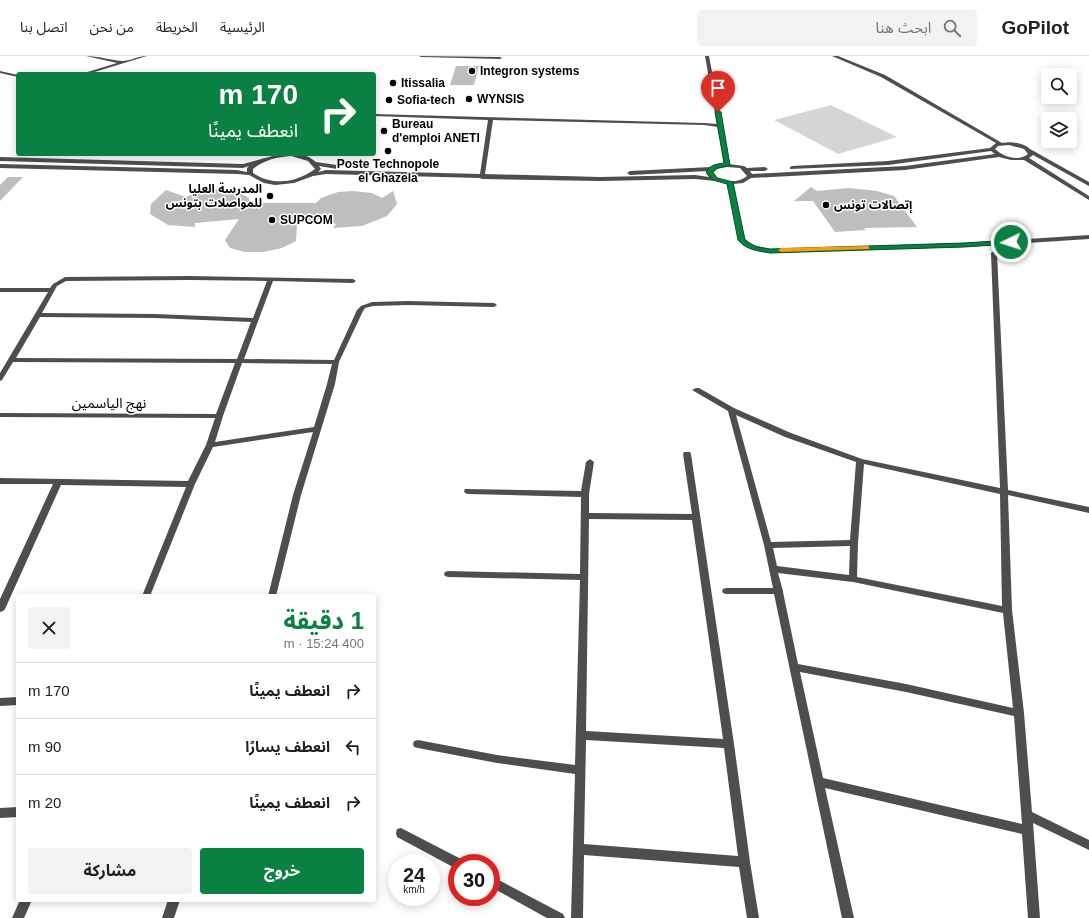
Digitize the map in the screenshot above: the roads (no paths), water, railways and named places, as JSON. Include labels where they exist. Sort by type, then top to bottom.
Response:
[{"type":"street","points":[[88,56],[123,62]]},
{"type":"street","points":[[90,72],[145,56]]},
{"type":"street","points":[[421,56],[500,58]]},
{"type":"street","points":[[707,56],[727,165]]},
{"type":"street","points":[[834,56],[883,76],[1000,144]]},
{"type":"street","points":[[0,72],[16,76]]},
{"type":"street","points":[[376,115],[704,124],[721,126]]},
{"type":"street","points":[[483,174],[491,118]]},
{"type":"street","points":[[0,166],[237,172],[250,174],[256,179],[264,182],[278,183],[295,181],[313,174],[326,172],[601,174],[711,169],[716,166],[727,165],[746,170],[888,163],[992,148],[996,144],[1000,144],[1019,145],[1089,184]]},
{"type":"street","points":[[992,148],[995,153],[1013,158],[1024,158],[1031,154],[1030,151]]},
{"type":"street","points":[[304,156],[316,164],[328,167],[600,179],[694,177],[730,182],[743,181],[750,176],[905,168],[1000,155]]},
{"type":"street","points":[[38,166],[50,156]]},
{"type":"street","points":[[0,159],[243,166],[278,156]]},
{"type":"street","points":[[1024,158],[1089,198]]},
{"type":"street","points":[[250,174],[250,168],[257,163]]},
{"type":"street","points":[[313,174],[318,169],[316,164]]},
{"type":"street","points":[[711,169],[709,172],[715,179]]},
{"type":"street","points":[[746,170],[750,176]]},
{"type":"street","points":[[730,182],[742,240],[746,245],[763,250],[964,245],[1089,237]]},
{"type":"street","points":[[994,253],[1008,610],[1019,713],[1034,918]]},
{"type":"street","points":[[0,379],[52,290],[57,283],[65,279],[271,279],[353,281]]},
{"type":"street","points":[[147,594],[191,484],[210,445],[219,416],[271,279]]},
{"type":"street","points":[[0,290],[52,290]]},
{"type":"street","points":[[272,594],[297,495],[331,384],[336,362],[360,310],[366,305],[372,304],[408,303],[494,305]]},
{"type":"street","points":[[37,315],[155,316],[255,320]]},
{"type":"street","points":[[11,360],[336,362]]},
{"type":"street","points":[[696,390],[731,410],[788,435],[860,461],[1089,510]]},
{"type":"street","points":[[731,410],[774,569],[848,918]]},
{"type":"street","name":"نهج الياسمين","points":[[0,415],[219,416]]},
{"type":"street","points":[[210,445],[317,429]]},
{"type":"street","points":[[687,454],[753,918]]},
{"type":"street","points":[[853,579],[860,461]]},
{"type":"street","points":[[577,918],[586,516],[585,494],[590,462]]},
{"type":"street","points":[[0,481],[191,484]]},
{"type":"street","points":[[0,610],[59,481]]},
{"type":"street","points":[[468,491],[585,494]]},
{"type":"street","points":[[586,516],[696,517]]},
{"type":"street","points":[[768,545],[854,543]]},
{"type":"street","points":[[774,569],[853,579],[1008,610]]},
{"type":"street","points":[[448,574],[584,577]]},
{"type":"street","points":[[726,591],[779,591]]},
{"type":"street","points":[[794,667],[1019,713]]},
{"type":"street","points":[[0,702],[16,701]]},
{"type":"street","points":[[581,735],[729,744]]},
{"type":"street","points":[[418,744],[497,759],[581,770]]},
{"type":"street","points":[[819,782],[1027,830]]},
{"type":"street","points":[[0,813],[16,812]]},
{"type":"street","points":[[1026,815],[1089,846]]},
{"type":"street","points":[[401,833],[448,858]]},
{"type":"street","points":[[579,849],[744,862]]},
{"type":"street","points":[[500,886],[559,918]]},
{"type":"street","points":[[18,918],[25,902]]},
{"type":"street","points":[[168,918],[173,902]]},
{"type":"place","name":"Integron systems","points":[[472,71]]},
{"type":"place","name":"Itissalia","points":[[393,83]]},
{"type":"place","name":"WYNSIS","points":[[469,99]]},
{"type":"place","name":"Sofia-tech","points":[[389,100]]},
{"type":"place","name":"Bureau d'emploi ANETI","points":[[384,131]]},
{"type":"place","name":"Poste Technopole el Ghazela","points":[[388,151]]},
{"type":"place","name":"المدرسة العليا للمواصلات بتونس","points":[[270,196]]},
{"type":"place","name":"إتصالات تونس","points":[[826,205]]},
{"type":"place","name":"SUPCOM","points":[[272,220]]}]
